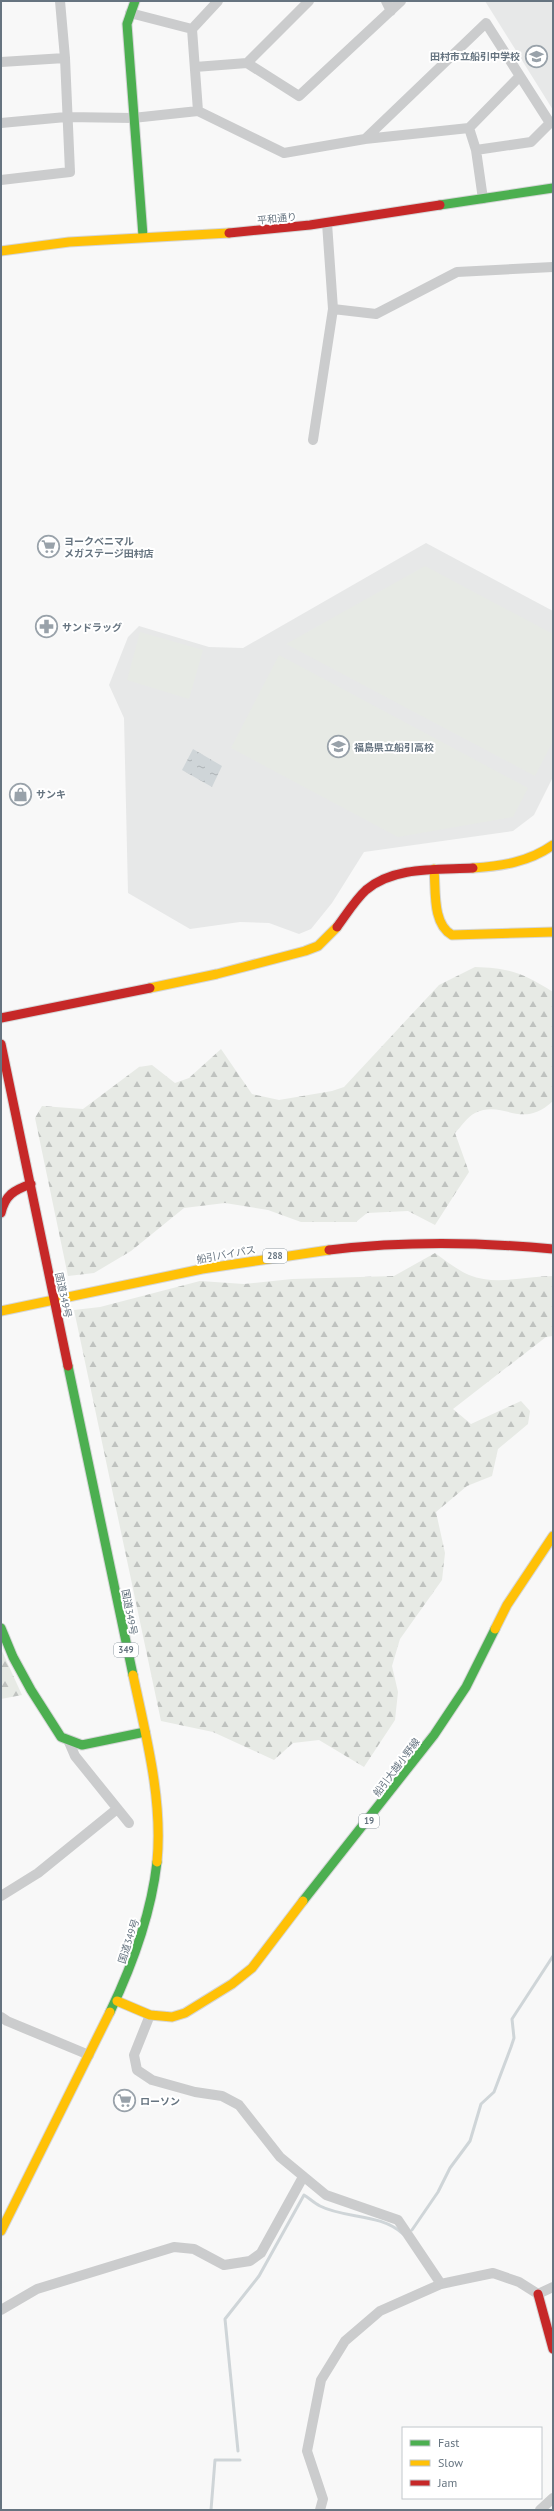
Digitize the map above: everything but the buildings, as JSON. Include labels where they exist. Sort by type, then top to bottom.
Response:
[{"type":"main road","points":[[135,1],[130,13],[128,24],[133,118],[143,236]]},
{"type":"main road","name":"平和通り","points":[[1,251],[80,240],[246,232],[327,224],[553,188]]},
{"type":"main road","points":[[1,1018],[202,977],[294,955],[318,946],[343,922],[365,891],[380,881],[409,871],[525,861],[548,851],[553,846]]},
{"type":"main road","points":[[434,870],[439,922],[442,930],[452,935],[553,932]]},
{"type":"main road","name":"国道349号","points":[[1,1044],[156,1794],[155,1876],[140,1943],[117,2001],[1,2231]]},
{"type":"main road","points":[[1,1213],[3,1201],[8,1193],[31,1184]]},
{"type":"main road","name":"船引バイパス","points":[[1,1311],[223,1265],[282,1255],[357,1246],[446,1242],[553,1249]]},
{"type":"main road","name":"船引大越小野線","points":[[117,2001],[150,2015],[172,2018],[185,2013],[232,1984],[252,1968],[286,1922],[396,1787],[437,1730],[466,1687],[507,1605],[553,1536]]},
{"type":"main road","points":[[1,1628],[12,1657],[44,1715],[61,1737],[69,1742],[82,1745],[94,1744],[144,1732]]},
{"type":"main road","points":[[538,2294],[553,2349]]},
{"type":"street","points":[[1,180],[70,172],[66,117],[65,58],[60,1]]},
{"type":"street","points":[[198,111],[192,29],[218,1]]},
{"type":"street","points":[[247,63],[309,1]]},
{"type":"street","points":[[386,1],[391,11]]},
{"type":"street","points":[[195,67],[247,63],[298,96],[401,1]]},
{"type":"street","points":[[130,13],[192,29]]},
{"type":"street","points":[[365,139],[486,23],[550,123],[531,142],[476,150]]},
{"type":"street","points":[[1,62],[65,58]]},
{"type":"street","points":[[1,123],[66,117],[133,118],[198,111],[284,153],[365,139],[469,128],[520,76]]},
{"type":"street","points":[[469,128],[476,150],[483,199]]},
{"type":"street","points":[[312,440],[333,309],[327,224]]},
{"type":"street","points":[[333,309],[376,314],[457,272],[553,267]]},
{"type":"street","points":[[69,1742],[75,1756],[129,1823]]},
{"type":"street","points":[[1,1896],[38,1873],[117,1809]]},
{"type":"street","points":[[150,2015],[134,2055],[138,2070],[152,2080],[231,2100],[245,2111],[280,2157],[326,2195],[398,2220],[441,2284]]},
{"type":"street","points":[[1,2017],[7,2021],[89,2055]]},
{"type":"street","points":[[1,2310],[37,2289],[174,2247],[194,2249],[224,2265],[250,2261],[261,2253],[303,2177]]},
{"type":"street","points":[[320,2510],[323,2499],[307,2451],[321,2380],[345,2341],[380,2311],[441,2284],[493,2273],[518,2282],[538,2294],[553,2287]]},
{"type":"street","points":[[540,2510],[553,2498]]},
{"type":"shaded area","name":"田村市立船引中学校","points":[[485,1],[553,1],[553,110]]},
{"type":"shaded area","name":"福島県立船引高校","points":[[426,543],[553,611],[553,777],[534,815],[513,831],[364,852],[332,903],[311,929],[299,934],[269,923],[240,922],[190,929],[128,893],[124,718],[109,685],[128,637],[139,626],[209,647],[243,648]]},
{"type":"green space","points":[[425,566],[553,634],[553,741],[535,776],[286,644]]},
{"type":"green space","points":[[140,632],[203,650],[189,699],[127,680]]},
{"type":"green space","points":[[279,655],[528,788],[513,817],[398,837],[231,748]]},
{"type":"green space","points":[[475,967],[507,970],[533,980],[553,992],[553,1101],[542,1110],[531,1114],[513,1113],[495,1109],[475,1113],[467,1120],[455,1133],[469,1172],[435,1225],[408,1211],[367,1213],[356,1222],[301,1222],[268,1210],[225,1203],[184,1208],[131,1251],[94,1273],[68,1276],[35,1118],[42,1106],[83,1109],[139,1067],[152,1065],[175,1083],[189,1078],[221,1049],[252,1094],[279,1100],[332,1091],[344,1087],[439,985]]},
{"type":"green space","points":[[435,1253],[451,1265],[469,1275],[479,1278],[490,1280],[511,1280],[553,1276],[553,1336],[546,1337],[453,1409],[471,1424],[521,1401],[530,1411],[528,1424],[498,1449],[492,1476],[467,1486],[436,1512],[445,1553],[442,1580],[400,1639],[392,1666],[398,1692],[395,1720],[364,1767],[319,1740],[293,1743],[274,1760],[213,1732],[161,1721],[74,1310],[100,1307],[200,1281],[244,1284],[292,1279],[394,1276]]},
{"type":"green space","points":[[1,1649],[22,1695],[1,1699]]},
{"type":"water","points":[[193,749],[222,766],[212,787],[182,770]]},
{"type":"waterway","points":[[412,2230],[438,2192],[450,2168],[470,2141],[481,2104],[494,2092],[511,2047],[514,2038],[512,2019],[553,1956]]},
{"type":"waterway","points":[[238,2451],[225,2319],[259,2276],[304,2195],[318,2205],[330,2210],[374,2219],[394,2227],[403,2234]]},
{"type":"waterway","points":[[211,2510],[215,2460],[240,2460]]},
{"type":"traffic: fast","points":[[135,1],[127,24],[143,236]]},
{"type":"traffic: fast","points":[[440,205],[553,188]]},
{"type":"traffic: fast","points":[[68,1366],[133,1675]]},
{"type":"traffic: fast","points":[[1,1628],[13,1657],[31,1690],[61,1737],[82,1745],[145,1732]]},
{"type":"traffic: fast","points":[[303,1901],[434,1735],[466,1687],[495,1629]]},
{"type":"traffic: fast","points":[[110,2012],[126,1976],[146,1920],[157,1862]]},
{"type":"traffic: slow","points":[[1,251],[69,242],[229,233]]},
{"type":"traffic: slow","points":[[473,868],[515,862],[544,851],[553,845]]},
{"type":"traffic: slow","points":[[434,869],[435,896],[438,915],[441,923],[452,935],[553,932]]},
{"type":"traffic: slow","points":[[150,988],[217,974],[305,951],[318,946],[337,927]]},
{"type":"traffic: slow","points":[[1,1311],[202,1269],[329,1250]]},
{"type":"traffic: slow","points":[[495,1629],[507,1605],[553,1536]]},
{"type":"traffic: slow","points":[[133,1675],[152,1768],[158,1815],[157,1862]]},
{"type":"traffic: slow","points":[[117,2001],[150,2015],[172,2017],[185,2013],[232,1984],[252,1968],[303,1901]]},
{"type":"traffic: slow","points":[[1,2231],[110,2012]]},
{"type":"traffic: jam","points":[[229,233],[310,225],[440,205]]},
{"type":"traffic: jam","points":[[337,927],[354,903],[366,890],[377,882],[403,873],[473,868]]},
{"type":"traffic: jam","points":[[1,1018],[150,988]]},
{"type":"traffic: jam","points":[[1,1044],[68,1366]]},
{"type":"traffic: jam","points":[[1,1213],[5,1202],[11,1194],[31,1184]]},
{"type":"traffic: jam","points":[[329,1250],[413,1244],[469,1244],[553,1249]]},
{"type":"traffic: jam","points":[[538,2294],[553,2349]]},
{"type":"place","name":"田村市立船引中学校","points":[[536,56]]},
{"type":"place","name":"ヨークベニマル メガステージ田村店","points":[[49,547]]},
{"type":"place","name":"サンドラッグ","points":[[47,627]]},
{"type":"place","name":"福島県立船引高校","points":[[339,747]]},
{"type":"place","name":"サンキ","points":[[20,794]]},
{"type":"place","name":"ローソン","points":[[125,2101]]}]
